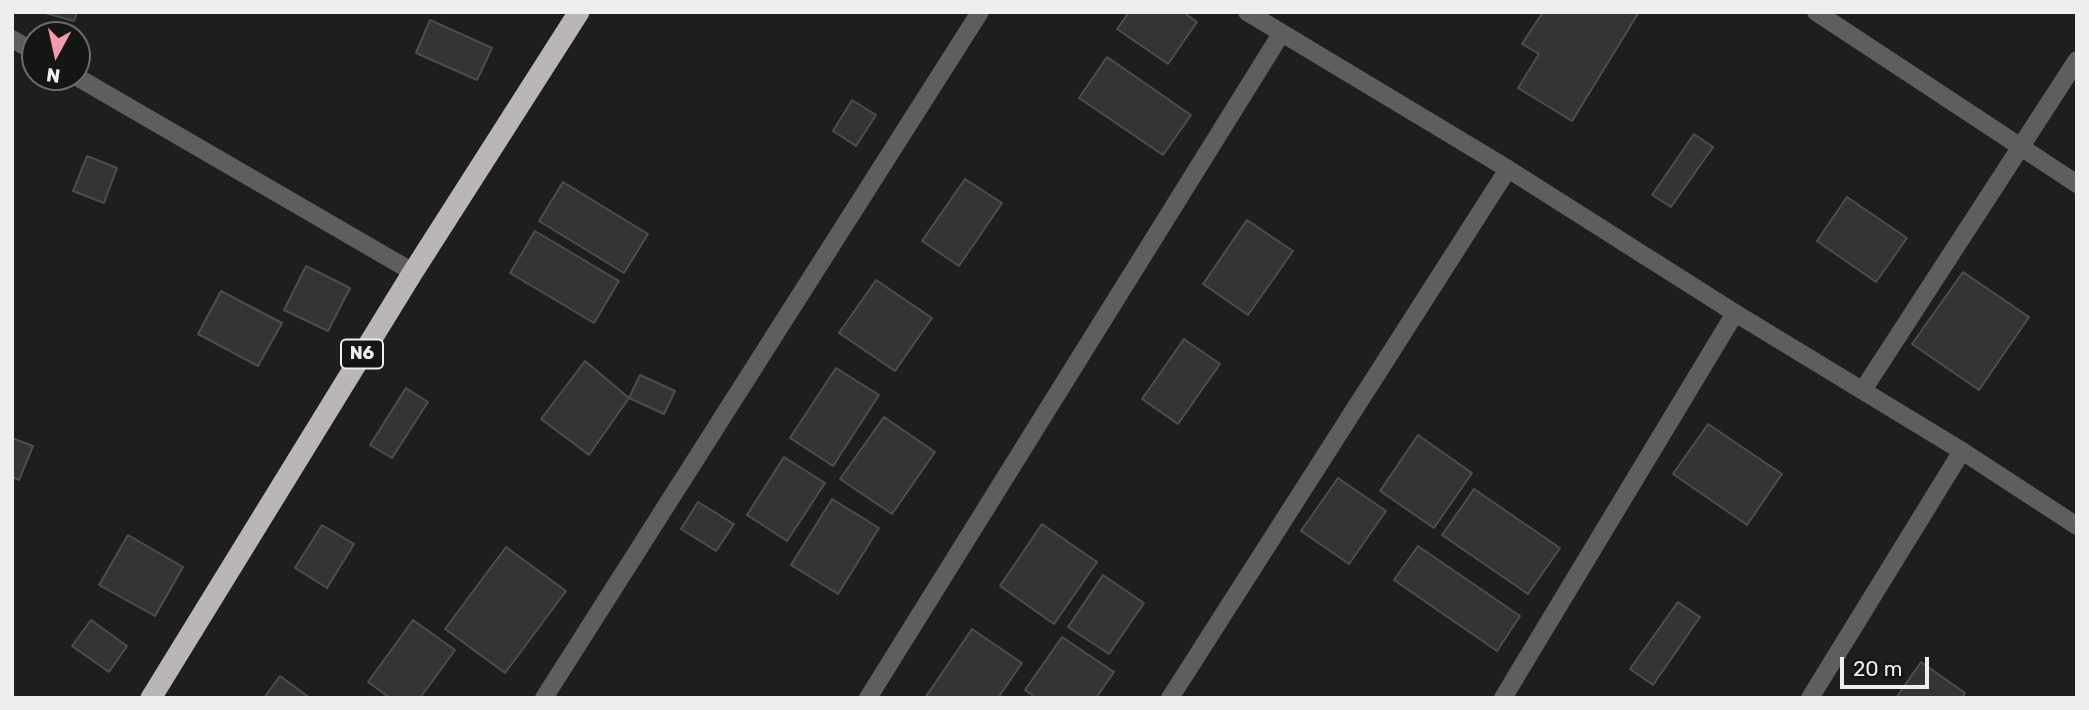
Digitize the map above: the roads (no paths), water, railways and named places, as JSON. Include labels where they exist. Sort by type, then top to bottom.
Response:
[{"type":"highway","name":"N6","points":[[150,698],[413,272],[579,12]]},
{"type":"street","points":[[544,698],[980,12]]},
{"type":"street","points":[[1247,12],[1508,169],[2077,526]]},
{"type":"street","points":[[1816,12],[2077,184]]},
{"type":"street","points":[[868,698],[1281,34]]},
{"type":"street","points":[[1863,390],[2077,60]]},
{"type":"street","points":[[91,85],[413,272]]},
{"type":"street","points":[[1170,698],[1508,169]]},
{"type":"street","points":[[1503,698],[1735,313]]},
{"type":"street","points":[[1810,698],[1962,452]]}]
